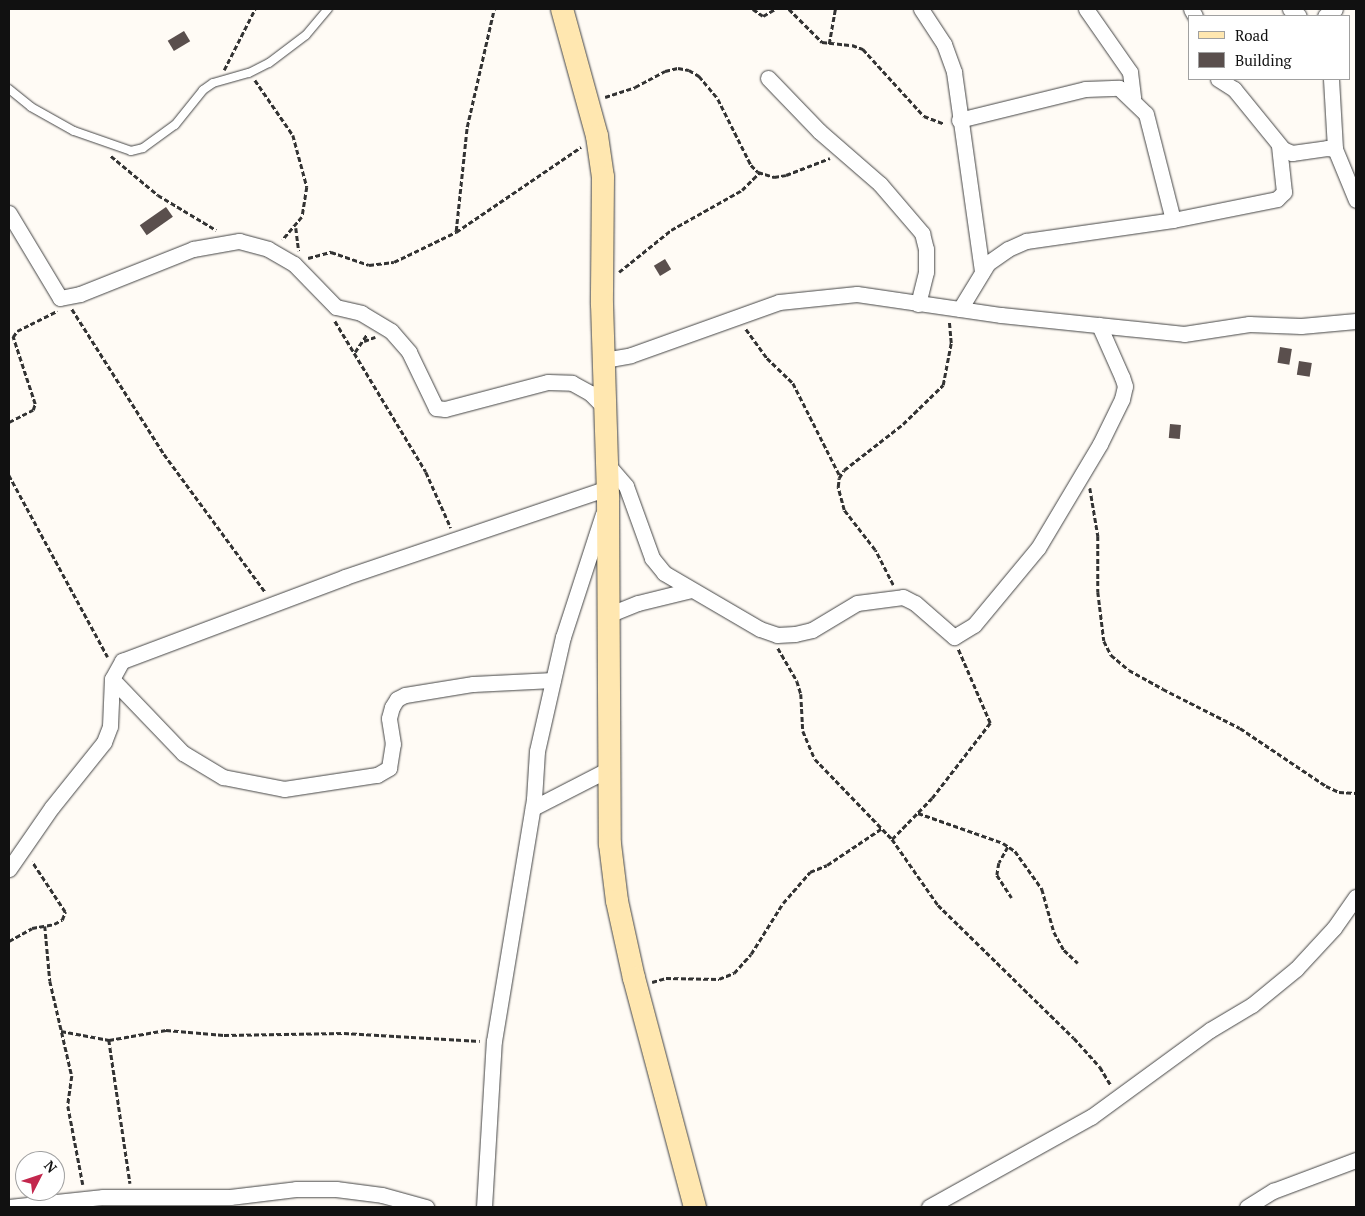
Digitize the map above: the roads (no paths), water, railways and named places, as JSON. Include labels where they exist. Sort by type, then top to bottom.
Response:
[{"type":"main road","points":[[562,9],[597,136],[603,177],[602,289],[608,494],[609,769],[612,863],[636,986],[695,1207]]},
{"type":"street","points":[[921,9],[944,44],[954,72],[982,272]]},
{"type":"street","points":[[1086,9],[1130,72],[1133,98]]},
{"type":"street","points":[[768,78],[880,184],[922,233],[926,248],[926,272],[918,304]]},
{"type":"street","points":[[1220,80],[1234,89],[1279,146],[1292,153],[1327,148],[1335,149]]},
{"type":"street","points":[[1331,80],[1335,149],[1356,200]]},
{"type":"street","points":[[960,124],[1108,86],[1119,88],[1133,98],[1146,114],[1173,220]]},
{"type":"street","points":[[954,308],[982,272],[1008,248],[1026,242],[1173,220],[1281,196],[1279,146]]},
{"type":"street","points":[[9,212],[56,295],[64,299],[70,300],[193,249],[239,241],[268,249],[294,264],[324,298],[347,312],[376,320],[400,339],[418,369],[432,401],[440,410],[548,382],[572,383],[590,393],[605,408]]},
{"type":"street","points":[[604,360],[631,355],[739,318],[779,302],[819,296],[857,294],[918,304],[1184,334],[1249,324],[1301,326],[1356,321]]},
{"type":"street","points":[[607,464],[626,486],[652,558],[664,573],[768,632],[776,635],[812,630],[857,603],[898,597],[915,604],[954,637],[974,625],[1038,548],[1122,399],[1125,386],[1099,325]]},
{"type":"street","points":[[9,869],[21,849],[104,742],[110,726],[114,675],[122,661],[130,656],[274,604],[456,541],[608,494]]},
{"type":"street","points":[[484,1207],[494,1041],[532,808],[537,751],[563,637],[608,494]]},
{"type":"street","points":[[608,615],[638,603],[691,590]]},
{"type":"street","points":[[114,675],[183,754],[223,777],[284,789],[377,775],[389,768],[393,744],[389,718],[392,707],[397,699],[405,695],[473,684],[553,680]]},
{"type":"street","points":[[532,808],[609,769]]},
{"type":"street","points":[[929,1207],[1091,1117],[1210,1030],[1252,1005],[1296,969],[1334,928],[1356,898]]},
{"type":"street","points":[[1247,1207],[1273,1191],[1356,1160]]},
{"type":"street","points":[[9,1207],[83,1198],[230,1196],[296,1189],[336,1189],[382,1195],[426,1207]]},
{"type":"lane","points":[[9,89],[51,120],[97,140],[131,150],[142,148],[175,125],[203,90],[218,82],[249,73],[290,48],[328,9]]}]
